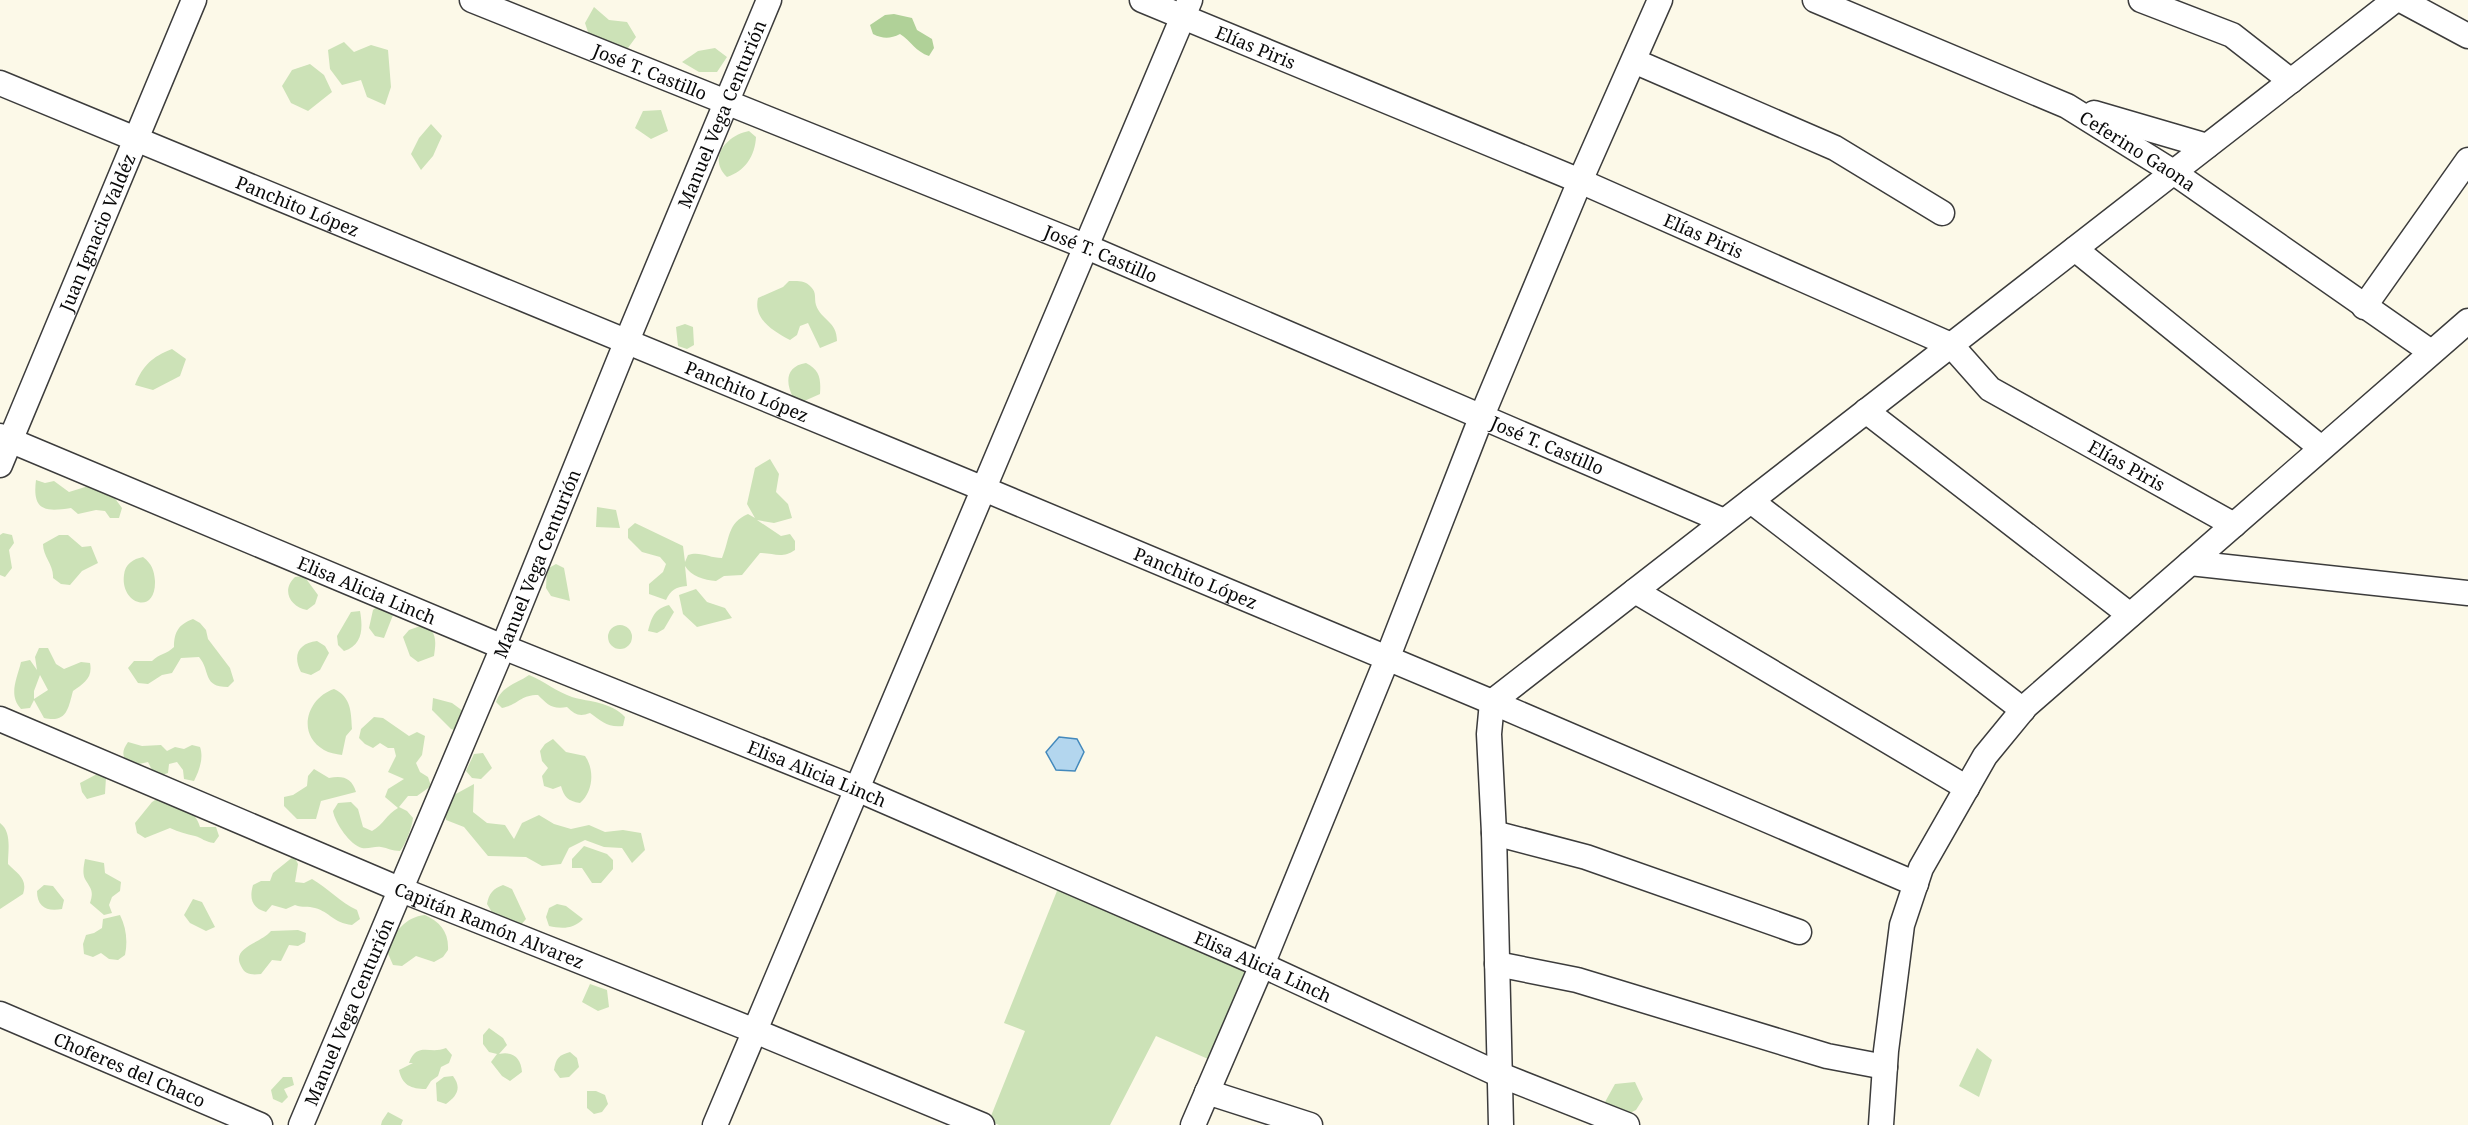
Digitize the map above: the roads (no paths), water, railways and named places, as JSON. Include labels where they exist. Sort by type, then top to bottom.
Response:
[{"type":"street","name":"Juan Ignacio Valdéz","points":[[0,465],[5,438],[137,141],[194,0]]},
{"type":"street","name":"José T. Castillo","points":[[472,0],[1087,248],[1724,521]]},
{"type":"street","name":"Manuel Vega Centurión","points":[[301,1125],[503,647],[626,343],[769,0]]},
{"type":"street","name":"Elías Piris","points":[[1142,0],[1187,8],[1951,345],[1990,389],[2234,525]]},
{"type":"street","points":[[1193,1125],[1262,965],[1387,659],[1481,418],[1580,181],[1660,0]]},
{"type":"street","name":"Ceferino Gaona","points":[[1815,0],[2067,106],[2173,172],[2431,352]]},
{"type":"street","points":[[2141,0],[2232,35],[2290,81]]},
{"type":"street","points":[[1501,1125],[1494,833],[1489,734],[1492,702],[2395,0]]},
{"type":"street","points":[[2401,0],[2468,36]]},
{"type":"street","points":[[715,1125],[1187,8]]},
{"type":"street","points":[[1634,61],[1835,148],[1942,213]]},
{"type":"street","name":"Panchito López","points":[[0,83],[984,489],[1492,702],[1916,884]]},
{"type":"street","points":[[2067,106],[2207,146]]},
{"type":"street","points":[[2364,307],[2468,160]]},
{"type":"street","points":[[2075,249],[2322,448]]},
{"type":"street","points":[[1881,1125],[1885,1067],[1902,926],[1921,868],[1985,756],[2023,710],[2468,321]]},
{"type":"street","points":[[1866,411],[2130,615]]},
{"type":"street","name":"Elisa Alicia Linch","points":[[5,438],[503,647],[857,789],[1262,965],[1498,1074],[1627,1125]]},
{"type":"street","points":[[1751,501],[2023,710]]},
{"type":"street","points":[[2190,563],[2468,593]]},
{"type":"street","points":[[1635,591],[1967,788]]},
{"type":"street","name":"Capitán Ramón Alvarez","points":[[0,719],[399,890],[755,1030],[982,1125]]},
{"type":"street","points":[[1494,833],[1586,857],[1799,932]]},
{"type":"street","points":[[1497,964],[1577,980],[1827,1056],[1885,1067]]},
{"type":"street","name":"Choferes del Chaco","points":[[0,1014],[260,1125]]},
{"type":"street","points":[[1207,1092],[1310,1125]]},
{"type":"water","points":[[1059,737],[1077,739],[1084,752],[1075,771],[1056,770],[1046,752]]}]
